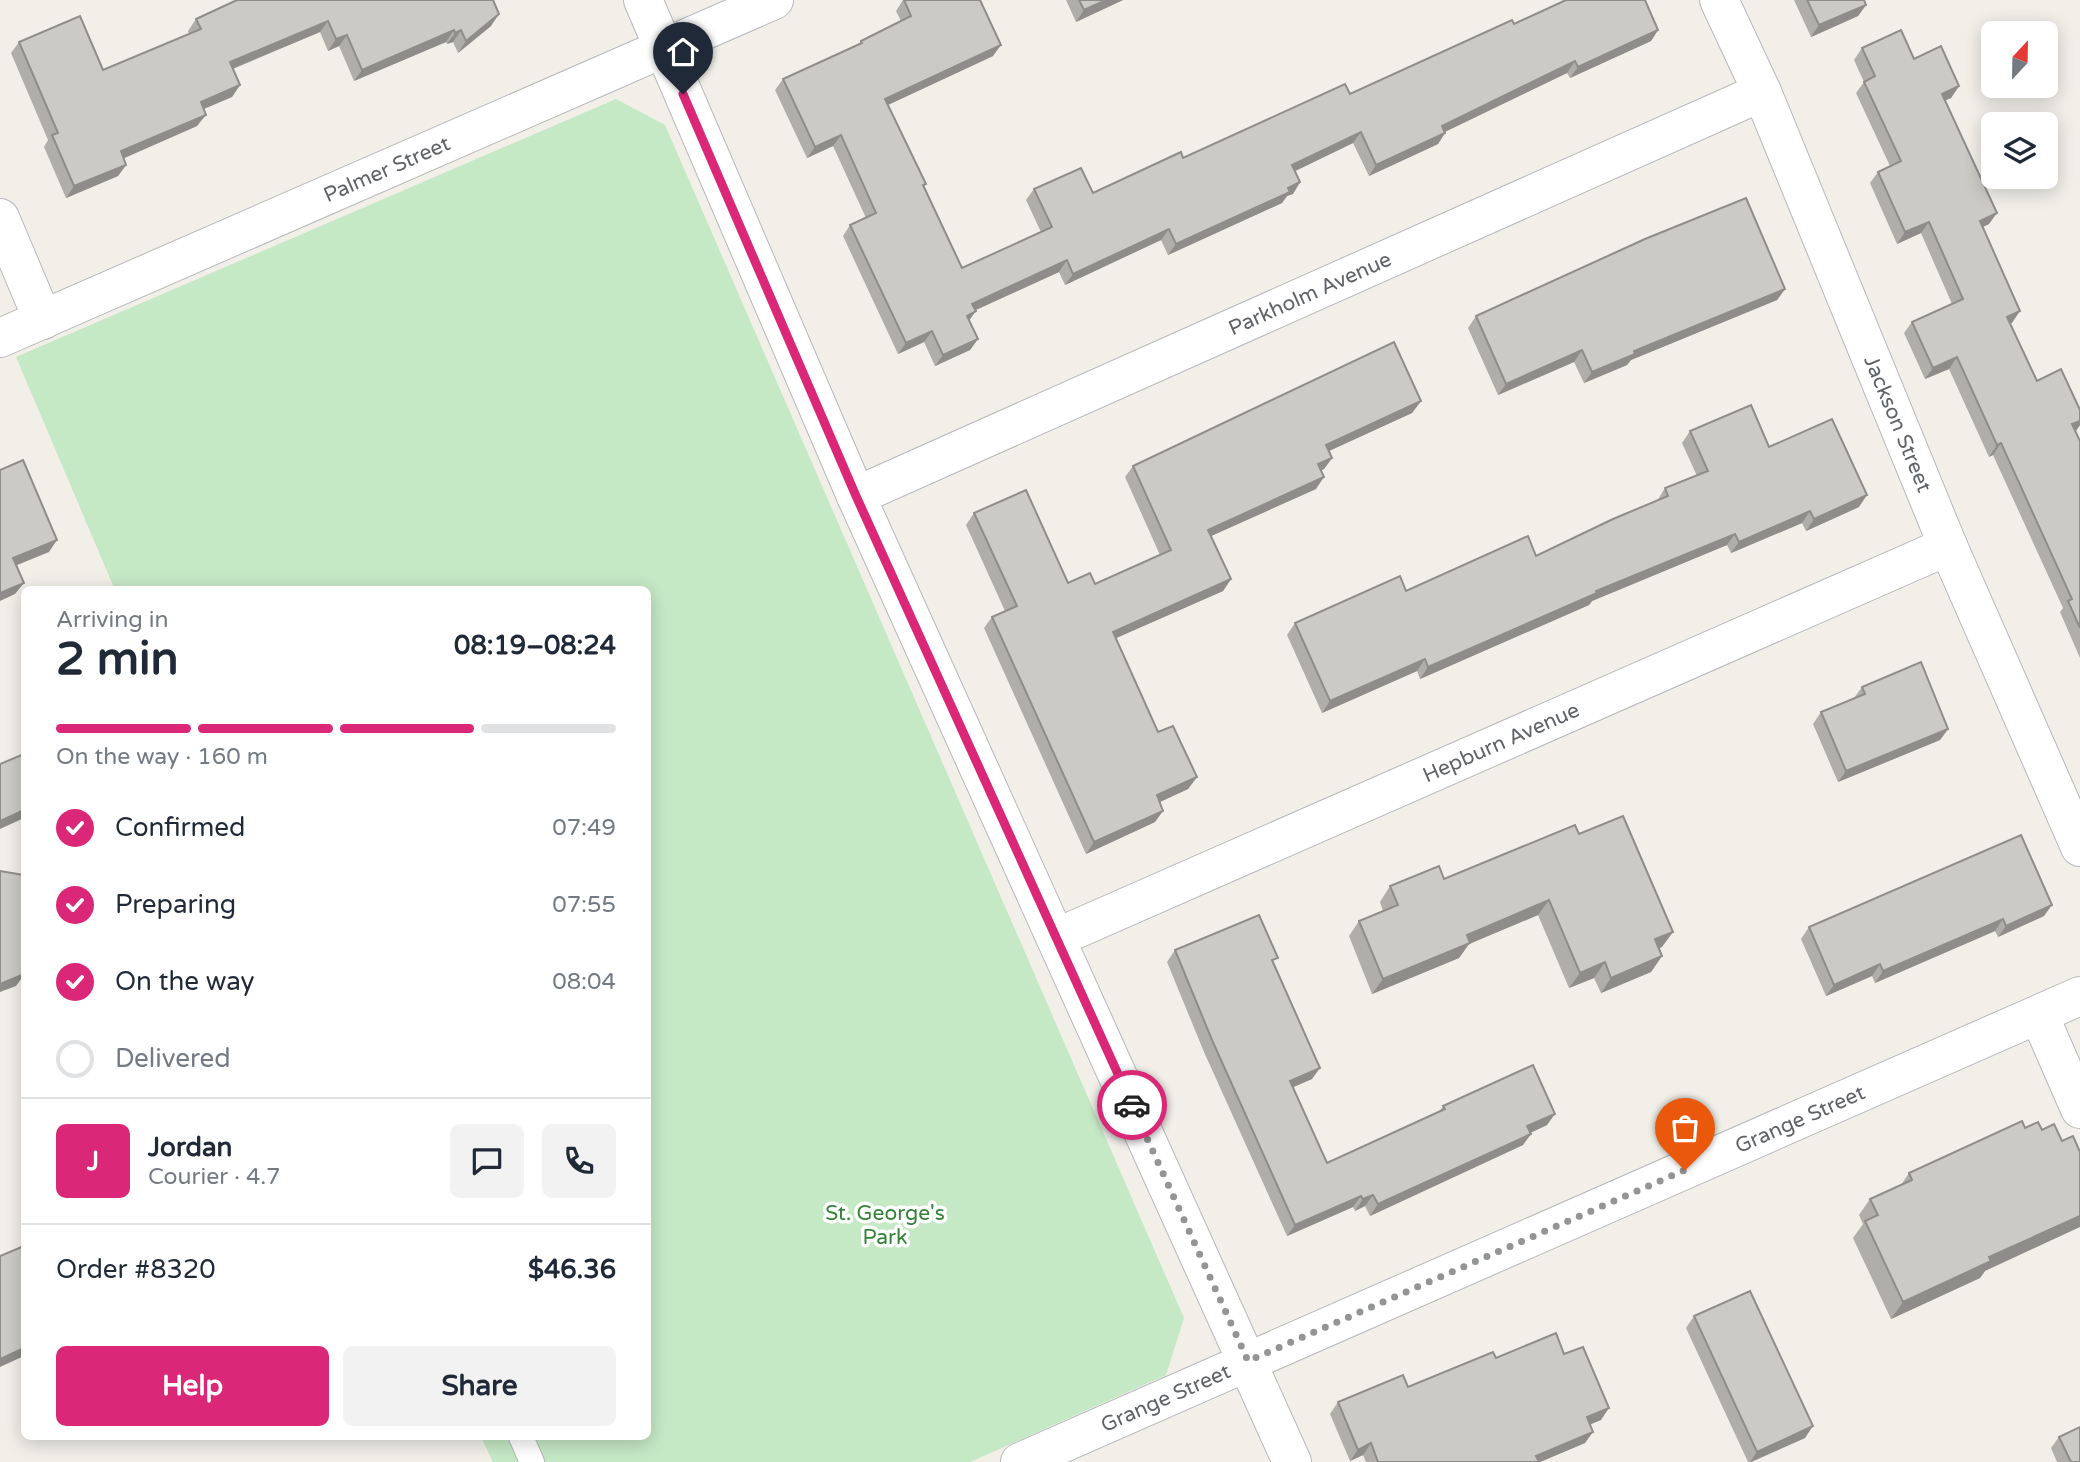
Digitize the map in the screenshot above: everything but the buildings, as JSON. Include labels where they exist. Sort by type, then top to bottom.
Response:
[{"type":"street","points":[[643,0],[856,496],[1292,1462]]},
{"type":"street","name":"Palmer Street","points":[[0,338],[774,0]]},
{"type":"street","name":"Jackson Street","points":[[1719,0],[1762,92],[1948,546],[2080,846]]},
{"type":"street","name":"Parkholm Avenue","points":[[856,496],[1762,92]]},
{"type":"street","points":[[0,218],[43,320]]},
{"type":"street","name":"Hepburn Avenue","points":[[1056,938],[1948,546]]},
{"type":"street","name":"Grange Street","points":[[1020,1462],[2080,996]]},
{"type":"street","points":[[2039,1015],[2080,1109]]},
{"type":"lane","points":[[522,1440],[532,1462]]},
{"type":"green space","name":"St. George's Park","points":[[616,99],[665,125],[1184,1318],[1166,1375],[970,1462],[493,1462],[482,1440],[651,1440],[651,586],[113,586],[16,357]]},
{"type":"way so far","points":[[1132,1105],[1248,1361],[1685,1170]]},
{"type":"route","points":[[683,94],[856,496],[1132,1105]]}]
